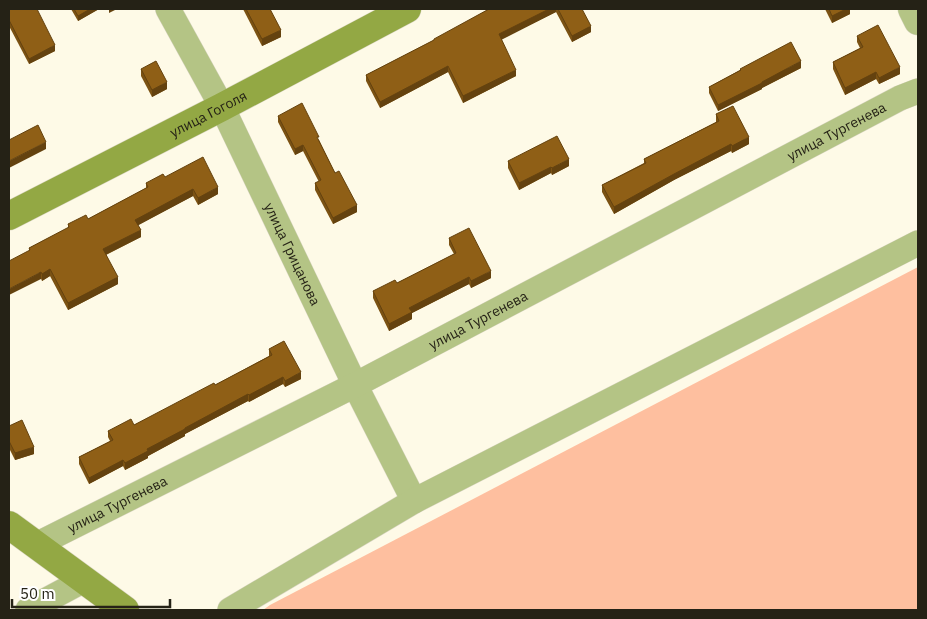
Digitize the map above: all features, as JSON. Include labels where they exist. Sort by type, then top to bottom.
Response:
[{"type":"main road","name":"улица Гоголя","points":[[9,216],[222,108],[407,9]]},
{"type":"main road","points":[[9,525],[125,610]]},
{"type":"street","name":"улица Грицанова","points":[[168,9],[222,108],[355,385],[414,501]]},
{"type":"street","points":[[912,9],[918,22]]},
{"type":"street","name":"улица Тургенева","points":[[36,545],[355,385],[892,102],[918,91]]},
{"type":"street","points":[[230,610],[414,501],[918,243]]},
{"type":"street","points":[[28,610],[84,580]]},
{"type":"shaded area","points":[[918,267],[918,610],[263,610],[270,605]]},
{"type":"building","points":[[9,9],[37,9],[55,45],[29,59],[9,20]]},
{"type":"building","points":[[74,9],[90,9],[78,16]]},
{"type":"building","points":[[246,9],[270,9],[281,30],[262,39]]},
{"type":"building","points":[[489,9],[549,9],[499,34],[516,70],[463,96],[448,66],[380,102],[366,75]]},
{"type":"building","points":[[558,9],[582,9],[591,26],[572,36]]},
{"type":"building","points":[[829,9],[846,9],[832,16]]},
{"type":"building","points":[[878,25],[900,67],[879,78],[876,72],[845,88],[833,62],[863,47],[857,36]]},
{"type":"building","points":[[791,42],[801,61],[718,105],[709,87]]},
{"type":"building","points":[[156,61],[167,82],[152,90],[141,69]]},
{"type":"building","points":[[302,103],[335,173],[339,171],[357,205],[333,218],[315,183],[321,180],[303,145],[295,149],[278,116]]},
{"type":"building","points":[[733,106],[749,137],[732,146],[731,144],[614,207],[602,185],[646,163],[644,159],[719,121],[716,114]]},
{"type":"building","points":[[38,125],[46,142],[9,161],[9,140]]},
{"type":"building","points":[[557,136],[569,159],[519,183],[508,161]]},
{"type":"building","points":[[203,157],[218,187],[198,198],[193,189],[135,220],[141,230],[103,249],[118,277],[68,303],[50,269],[9,289],[9,261],[69,227],[68,224],[86,215],[88,219],[148,187],[146,183],[163,174],[165,177]]},
{"type":"building","points":[[469,228],[491,271],[471,281],[469,277],[409,308],[412,312],[389,324],[373,291],[395,280],[397,283],[456,253],[449,238]]},
{"type":"building","points":[[284,341],[301,372],[285,381],[283,377],[248,394],[147,449],[148,451],[125,463],[123,460],[89,478],[79,457],[113,440],[108,431],[131,419],[134,425],[214,383],[215,385],[272,355],[269,349]]},
{"type":"building","points":[[22,420],[34,447],[15,453],[9,441],[9,426]]}]
